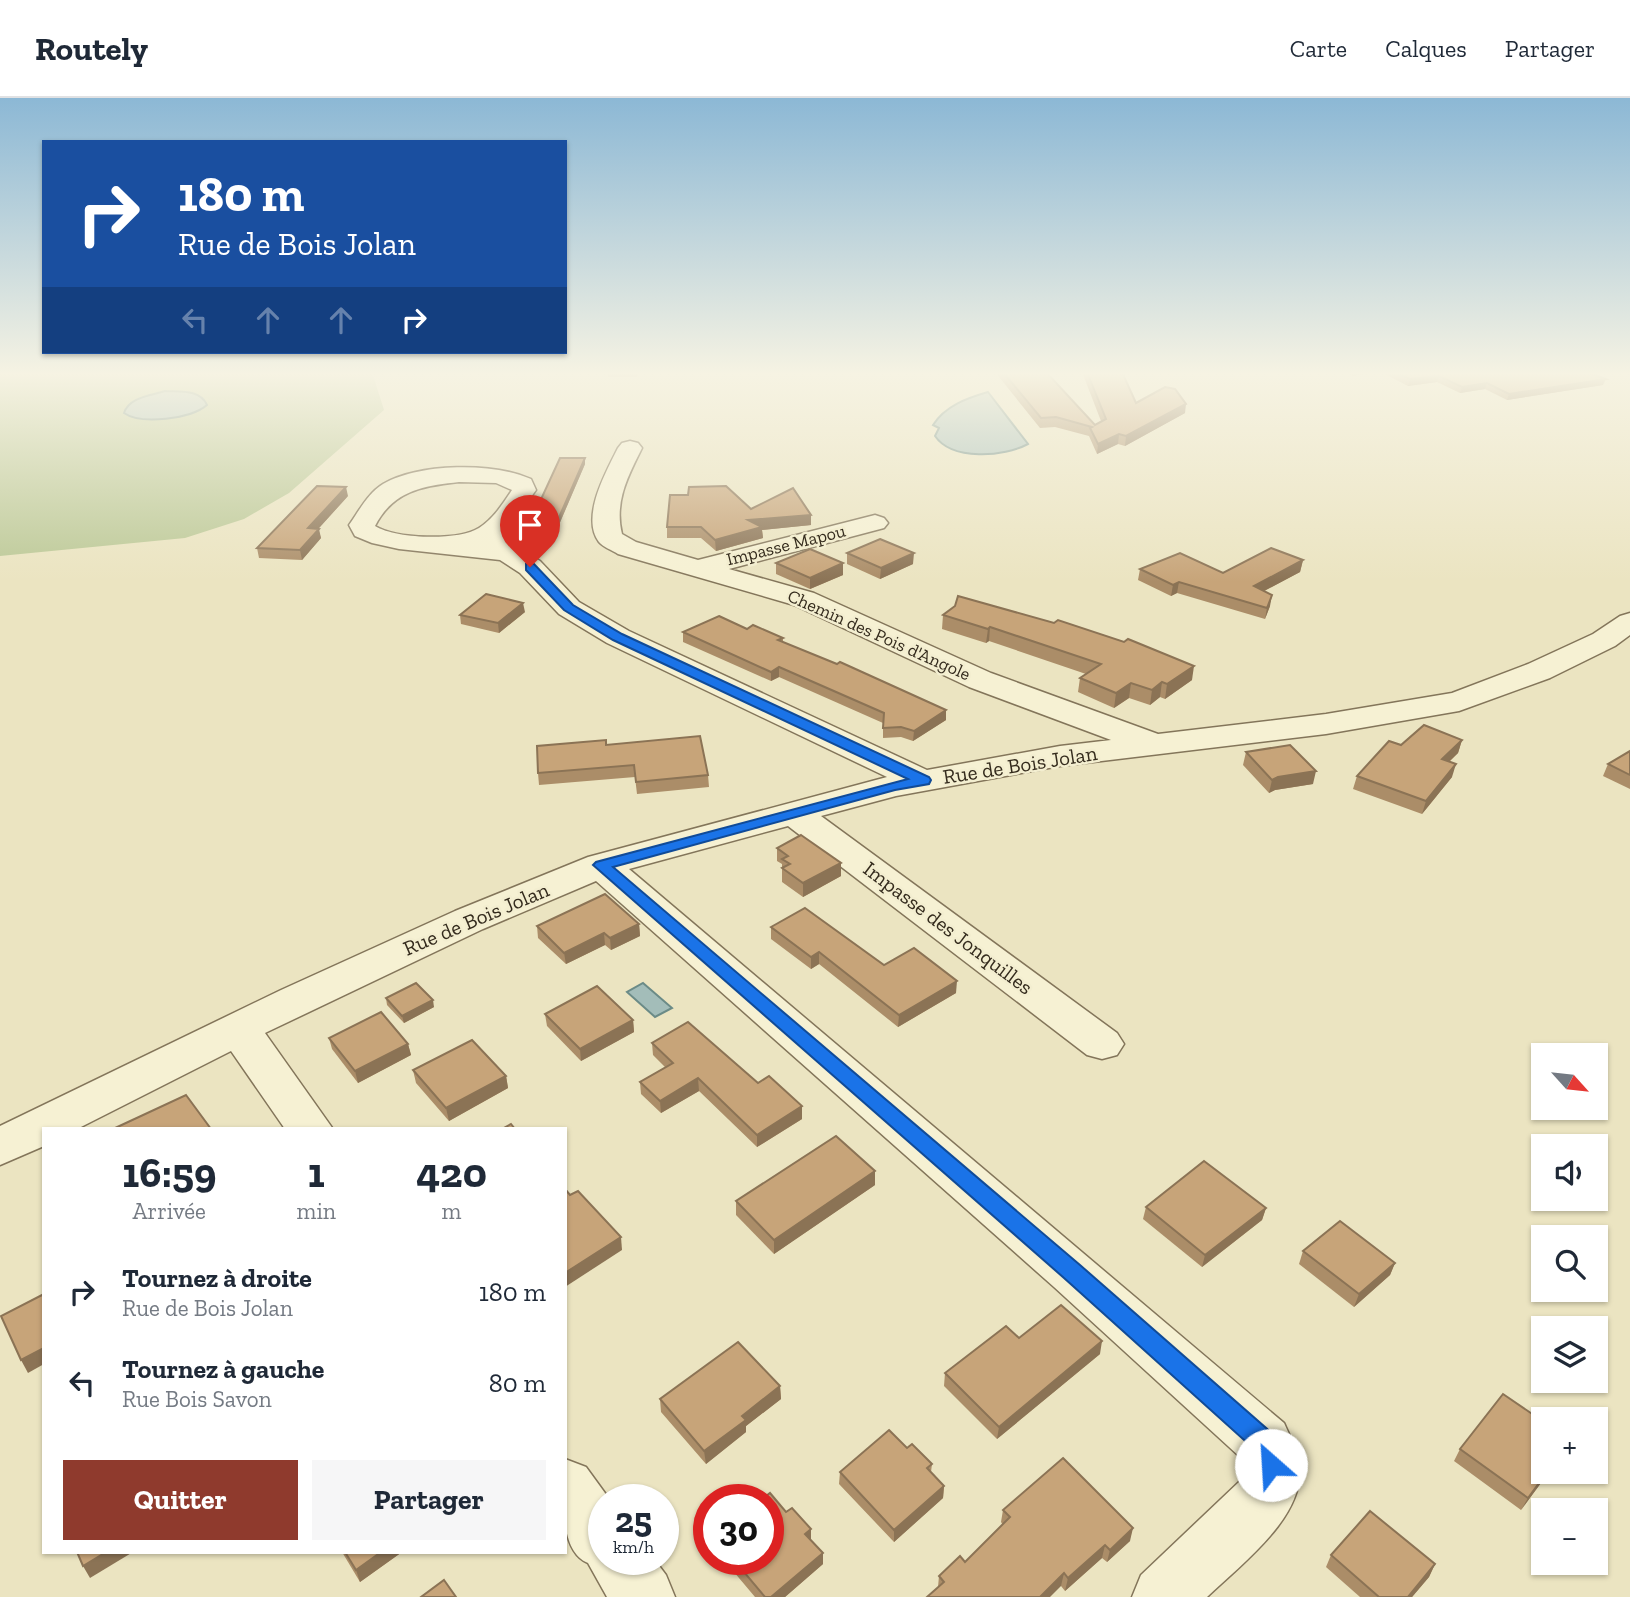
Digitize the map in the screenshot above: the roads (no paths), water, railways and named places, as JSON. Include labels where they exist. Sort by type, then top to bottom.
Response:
[{"type":"street","name":"Chemin des Pois d'Angole","points":[[629,448],[608,495],[604,519],[610,538],[627,548],[804,599],[980,680],[1156,745]]},
{"type":"street","points":[[500,542],[502,524],[524,491],[522,484],[517,481],[472,476],[445,477],[406,484],[392,489],[377,503],[362,525],[364,530],[372,535],[399,541],[433,544],[500,542],[530,567],[569,608],[618,637],[923,780]]},
{"type":"street","name":"Impasse Mapou","points":[[698,568],[875,523]]},
{"type":"street","name":"Rue de Bois Jolan","points":[[0,1147],[239,1028],[469,919],[601,865],[923,780],[1060,756],[1326,724],[1459,701],[1552,665],[1604,640],[1630,622]]},
{"type":"street","name":"Impasse des Jonquilles","points":[[794,813],[1102,1044]]},
{"type":"street","points":[[601,865],[1072,1272],[1264,1442],[1271,1465],[1268,1493],[1251,1513],[1163,1597]]},
{"type":"street","points":[[239,1028],[309,1127]]},
{"type":"street","points":[[567,1490],[588,1518]]},
{"type":"street","points":[[628,1575],[644,1597]]},
{"type":"water","points":[[941,442],[1028,444],[1006,452],[979,454],[953,450]]},
{"type":"water","points":[[643,983],[672,1008],[655,1017],[627,992]]}]
